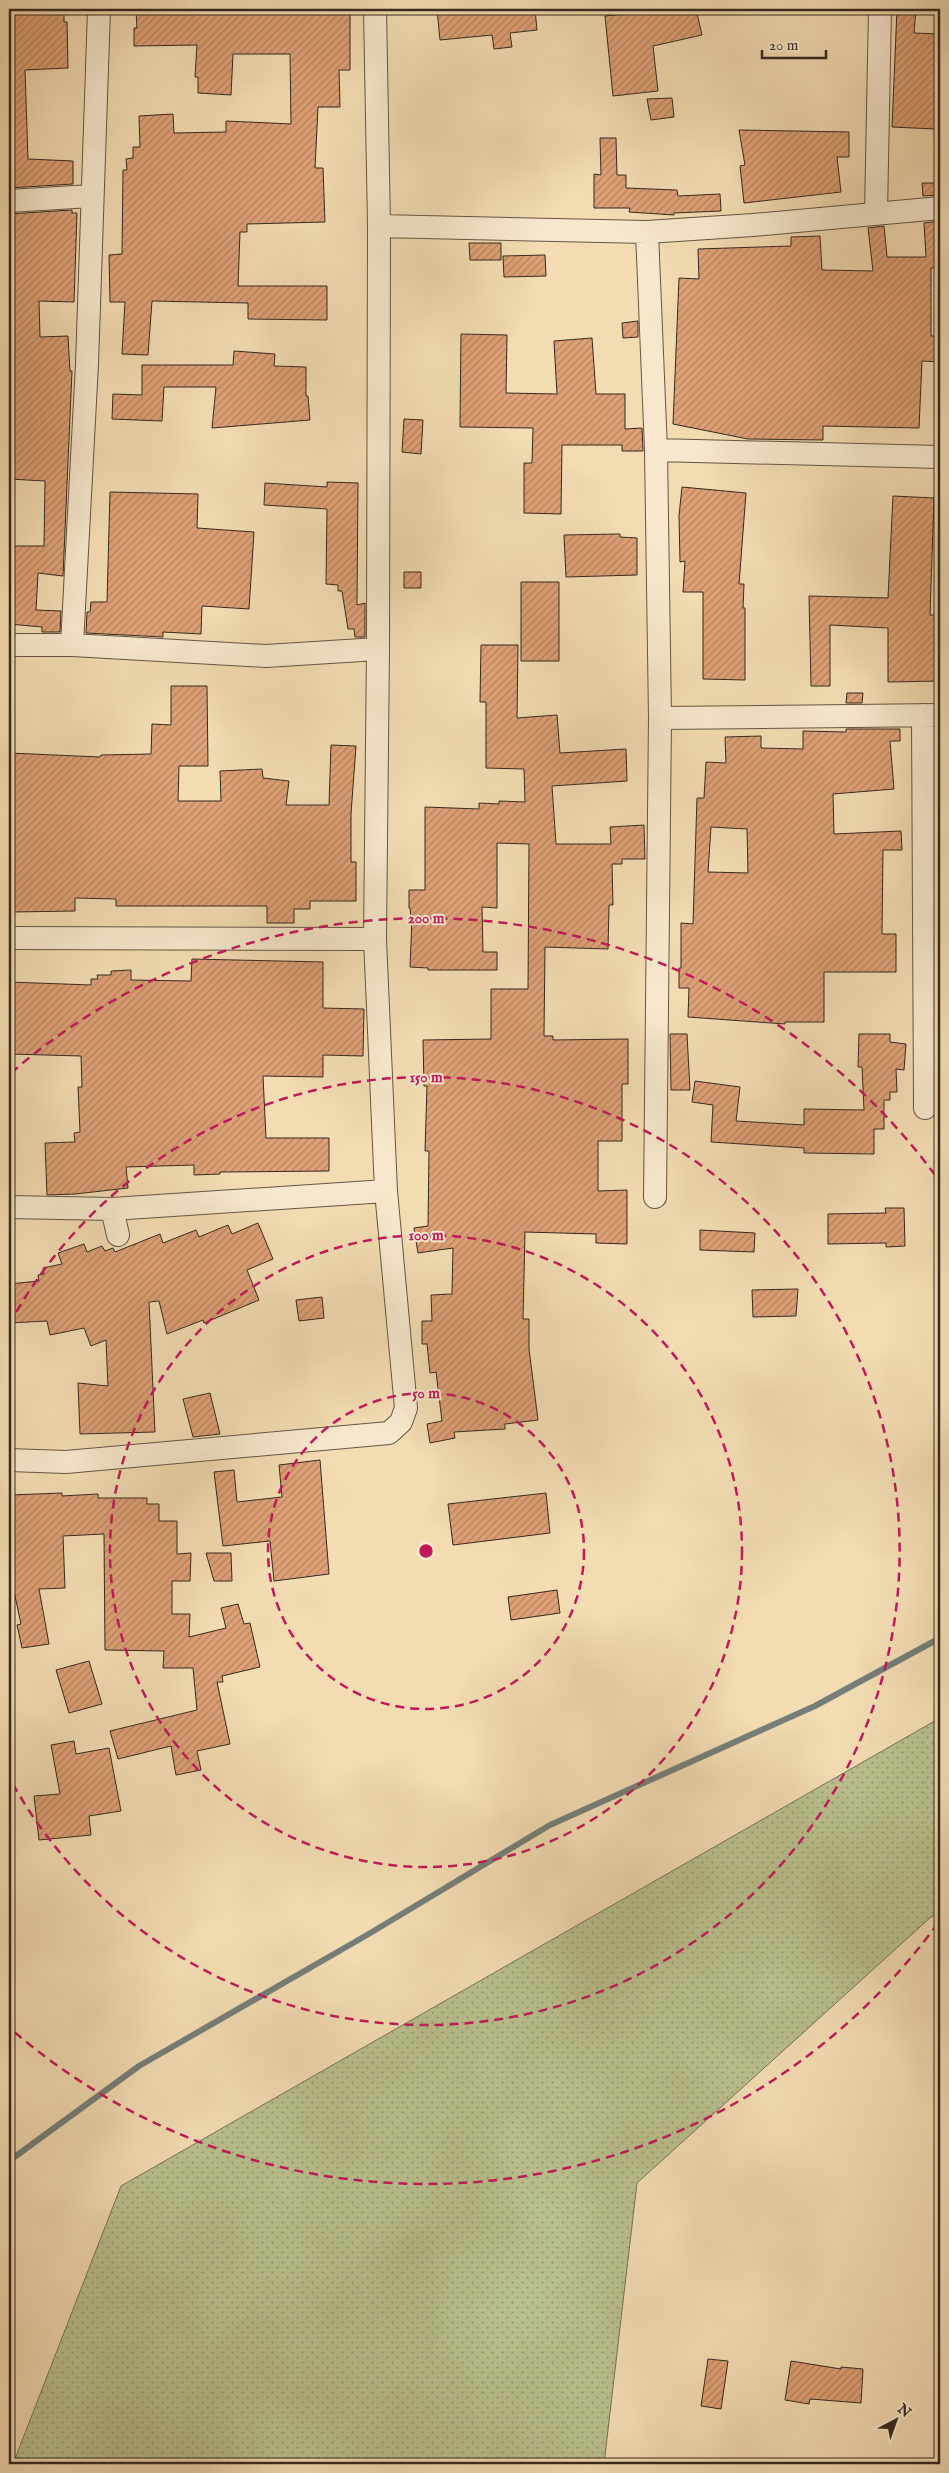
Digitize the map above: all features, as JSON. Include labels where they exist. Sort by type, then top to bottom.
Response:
[{"type":"street","points":[[72,645],[87,364],[91,196],[99,9]]},
{"type":"street","points":[[9,1460],[66,1462],[389,1433],[401,1422],[406,1408],[386,1191],[374,939],[378,649],[379,226],[375,9]]},
{"type":"street","points":[[876,212],[880,9]]},
{"type":"street","points":[[9,201],[91,196]]},
{"type":"street","points":[[379,226],[647,232],[753,225],[876,212],[940,208]]},
{"type":"street","points":[[647,232],[656,450],[660,718],[655,1197]]},
{"type":"street","points":[[656,450],[940,456]]},
{"type":"street","points":[[9,645],[72,645],[266,656],[378,649]]},
{"type":"street","points":[[660,718],[932,715],[925,1108]]},
{"type":"street","points":[[9,938],[374,939]]},
{"type":"street","points":[[9,1207],[112,1209],[386,1191]]},
{"type":"street","points":[[112,1209],[118,1235]]},
{"type":"green space","points":[[940,1718],[940,1913],[931,1917],[637,2183],[604,2464],[13,2464],[121,2186]]},
{"type":"building","points":[[9,9],[64,9],[64,22],[67,22],[68,68],[25,70],[28,159],[73,161],[73,184],[9,188]]},
{"type":"building","points":[[180,9],[350,9],[350,70],[339,70],[340,107],[318,107],[315,168],[323,168],[325,222],[247,224],[247,232],[240,232],[238,286],[327,286],[327,320],[248,319],[248,303],[152,301],[148,355],[122,354],[125,302],[110,302],[109,255],[122,254],[123,170],[127,170],[126,159],[133,158],[133,147],[140,147],[139,116],[173,114],[174,133],[226,132],[226,121],[291,124],[290,54],[233,54],[231,95],[198,93],[198,77],[195,77],[197,45],[134,46],[134,28],[137,28],[136,11]]},
{"type":"building","points":[[437,9],[535,9],[537,30],[510,33],[512,47],[494,49],[492,35],[440,40]]},
{"type":"building","points":[[656,9],[696,9],[702,35],[653,46],[658,91],[613,96],[605,16],[656,11]]},
{"type":"building","points":[[897,9],[916,9],[914,33],[939,34],[936,129],[892,127]]},
{"type":"building","points":[[672,98],[674,117],[651,120],[647,99]]},
{"type":"building","points":[[739,130],[849,132],[849,157],[837,157],[841,192],[744,203],[740,166],[745,165]]},
{"type":"building","points":[[600,138],[616,138],[617,175],[626,175],[626,188],[677,190],[678,196],[720,194],[721,211],[674,213],[674,215],[629,212],[630,208],[594,208],[594,174],[601,175]]},
{"type":"building","points":[[922,183],[940,183],[940,195],[923,196]]},
{"type":"building","points":[[72,210],[72,213],[77,213],[74,302],[39,301],[40,337],[68,336],[70,371],[72,371],[63,576],[38,573],[36,610],[61,611],[60,632],[42,632],[42,627],[9,624],[9,546],[44,546],[45,481],[9,479],[9,214]]},
{"type":"building","points":[[940,221],[940,267],[931,268],[931,336],[940,336],[940,362],[922,361],[919,428],[823,426],[823,440],[748,439],[673,424],[679,278],[699,279],[698,249],[791,246],[791,237],[820,236],[822,270],[873,271],[868,228],[884,226],[887,257],[926,257],[924,223]]},
{"type":"building","points":[[469,243],[501,243],[501,260],[470,260]]},
{"type":"building","points":[[545,255],[546,276],[504,277],[503,256]]},
{"type":"building","points":[[638,321],[638,337],[623,338],[622,323]]},
{"type":"building","points":[[461,334],[507,335],[506,393],[557,394],[554,341],[592,338],[596,394],[625,394],[625,429],[642,428],[643,451],[622,451],[622,445],[562,445],[561,514],[524,513],[524,463],[532,463],[533,428],[460,427]]},
{"type":"building","points":[[234,351],[275,354],[274,366],[306,367],[306,396],[308,396],[310,420],[212,428],[216,387],[164,387],[162,421],[112,419],[113,394],[142,395],[142,365],[233,365]]},
{"type":"building","points":[[404,419],[423,420],[421,454],[402,452]]},
{"type":"building","points":[[327,482],[358,483],[357,605],[365,603],[365,637],[355,637],[354,629],[348,629],[342,591],[338,591],[338,585],[326,584],[327,509],[264,505],[265,483],[327,487]]},
{"type":"building","points":[[682,487],[746,493],[739,584],[744,584],[745,680],[703,679],[703,592],[683,592],[685,561],[680,562],[679,516]]},
{"type":"building","points":[[110,492],[198,494],[197,528],[254,532],[249,609],[202,606],[201,634],[163,632],[163,637],[86,633],[87,612],[90,612],[91,602],[107,602]]},
{"type":"building","points":[[893,496],[934,498],[930,615],[940,615],[940,681],[888,682],[888,628],[830,625],[830,686],[811,686],[809,596],[888,598]]},
{"type":"building","points":[[620,534],[620,537],[637,538],[637,575],[566,577],[564,535]]},
{"type":"building","points":[[404,572],[421,572],[421,588],[404,588]]},
{"type":"building","points":[[521,582],[559,582],[559,661],[521,661]]},
{"type":"building","points":[[481,645],[518,645],[517,718],[557,715],[560,753],[626,749],[627,781],[552,786],[556,844],[611,844],[610,827],[644,825],[645,859],[622,859],[622,864],[612,864],[613,905],[609,905],[608,949],[545,947],[544,1036],[553,1036],[553,1040],[628,1039],[628,1084],[622,1084],[622,1141],[598,1141],[598,1191],[627,1190],[627,1244],[596,1243],[596,1234],[525,1232],[523,1319],[529,1319],[529,1349],[538,1420],[505,1424],[505,1429],[454,1432],[455,1438],[430,1443],[427,1424],[442,1421],[436,1372],[430,1373],[427,1344],[422,1344],[422,1321],[432,1321],[431,1295],[452,1294],[453,1248],[418,1253],[414,1228],[428,1226],[429,1151],[425,1151],[427,1086],[424,1086],[423,1040],[491,1039],[491,989],[528,989],[529,844],[497,843],[497,908],[482,907],[483,952],[497,952],[497,970],[428,970],[428,968],[410,967],[412,918],[409,908],[409,890],[425,890],[425,807],[479,809],[479,803],[499,804],[499,801],[525,802],[524,769],[486,768],[486,702],[480,702]]},
{"type":"building","points":[[171,686],[207,686],[208,766],[179,766],[178,801],[221,801],[220,771],[262,769],[263,778],[289,781],[286,805],[329,805],[331,745],[356,746],[351,814],[351,862],[356,862],[356,901],[310,901],[310,909],[294,909],[294,923],[267,923],[267,906],[116,906],[116,899],[75,898],[75,911],[12,912],[14,888],[9,888],[9,753],[100,757],[101,755],[151,754],[152,724],[171,725]]},
{"type":"building","points":[[847,693],[863,693],[862,703],[846,703]]},
{"type":"building","points":[[846,729],[900,729],[900,741],[890,741],[894,789],[833,794],[834,834],[901,831],[902,850],[883,850],[882,934],[896,934],[896,972],[824,972],[824,1022],[785,1022],[785,1024],[688,1017],[689,988],[679,988],[681,923],[693,924],[697,798],[704,798],[706,762],[726,763],[725,737],[761,736],[761,748],[803,749],[803,731],[846,732]],"holes":[[[711,827],[747,829],[748,873],[708,872]]]},
{"type":"building","points":[[192,959],[323,962],[323,1008],[364,1009],[363,1056],[323,1055],[323,1077],[263,1076],[266,1138],[329,1138],[329,1171],[220,1172],[220,1174],[194,1175],[194,1165],[126,1167],[128,1188],[47,1195],[45,1143],[75,1142],[74,1133],[80,1132],[78,1087],[82,1087],[81,1056],[9,1054],[9,982],[91,985],[91,979],[98,979],[97,975],[111,975],[111,971],[131,970],[131,980],[191,981]]},
{"type":"building","points":[[670,1034],[687,1034],[690,1090],[671,1090]]},
{"type":"building","points":[[859,1034],[890,1034],[890,1042],[906,1044],[904,1070],[896,1069],[897,1092],[890,1092],[890,1100],[884,1100],[884,1129],[874,1129],[874,1154],[804,1153],[804,1148],[711,1142],[713,1105],[692,1102],[695,1081],[740,1087],[736,1121],[804,1125],[804,1109],[864,1110],[862,1067],[858,1067]]},
{"type":"building","points":[[885,1208],[904,1208],[905,1246],[886,1247],[886,1243],[828,1244],[828,1214],[886,1213]]},
{"type":"building","points":[[258,1223],[273,1259],[247,1270],[259,1300],[204,1323],[203,1320],[167,1334],[159,1301],[149,1302],[155,1432],[80,1434],[78,1383],[108,1386],[106,1340],[91,1346],[84,1328],[50,1335],[47,1321],[9,1323],[9,1284],[39,1281],[38,1275],[44,1274],[43,1268],[62,1264],[58,1253],[84,1244],[87,1252],[102,1246],[105,1251],[113,1248],[115,1252],[160,1234],[163,1243],[196,1230],[199,1237],[228,1225],[232,1234]]},
{"type":"building","points":[[700,1230],[755,1233],[754,1252],[700,1250]]},
{"type":"building","points":[[798,1289],[796,1316],[753,1317],[752,1290]]},
{"type":"building","points":[[322,1297],[324,1318],[299,1321],[296,1300]]},
{"type":"building","points":[[210,1393],[220,1434],[193,1437],[183,1399]]},
{"type":"building","points":[[320,1460],[329,1574],[274,1581],[270,1541],[223,1546],[214,1472],[234,1470],[237,1502],[282,1497],[279,1465]]},
{"type":"building","points":[[62,1493],[62,1496],[98,1494],[98,1498],[147,1498],[147,1504],[159,1504],[159,1521],[177,1521],[177,1554],[191,1553],[190,1581],[172,1581],[172,1614],[190,1614],[189,1637],[226,1628],[221,1608],[238,1604],[244,1624],[250,1623],[260,1667],[222,1676],[223,1682],[217,1682],[230,1744],[197,1751],[201,1770],[176,1775],[171,1746],[118,1759],[110,1731],[197,1710],[193,1668],[163,1668],[164,1651],[105,1650],[104,1534],[63,1536],[65,1588],[39,1589],[49,1644],[22,1648],[17,1625],[21,1624],[14,1591],[9,1591],[9,1552],[12,1552],[11,1495]]},
{"type":"building","points":[[546,1493],[550,1533],[453,1545],[448,1504]]},
{"type":"building","points":[[206,1553],[231,1553],[232,1581],[214,1581]]},
{"type":"building","points":[[557,1590],[560,1613],[511,1620],[508,1597]]},
{"type":"building","points":[[89,1661],[102,1704],[69,1713],[56,1670]]},
{"type":"building","points":[[74,1741],[76,1754],[109,1748],[121,1811],[89,1816],[91,1835],[39,1840],[34,1796],[60,1794],[51,1745]]},
{"type":"building","points":[[708,2359],[728,2361],[721,2409],[701,2406]]},
{"type":"building","points":[[791,2361],[841,2369],[841,2367],[863,2369],[861,2403],[810,2399],[809,2404],[785,2400]]},
{"type":"waterway","points":[[9,2161],[139,2066],[367,1935],[550,1825],[815,1706],[940,1638]]}]
